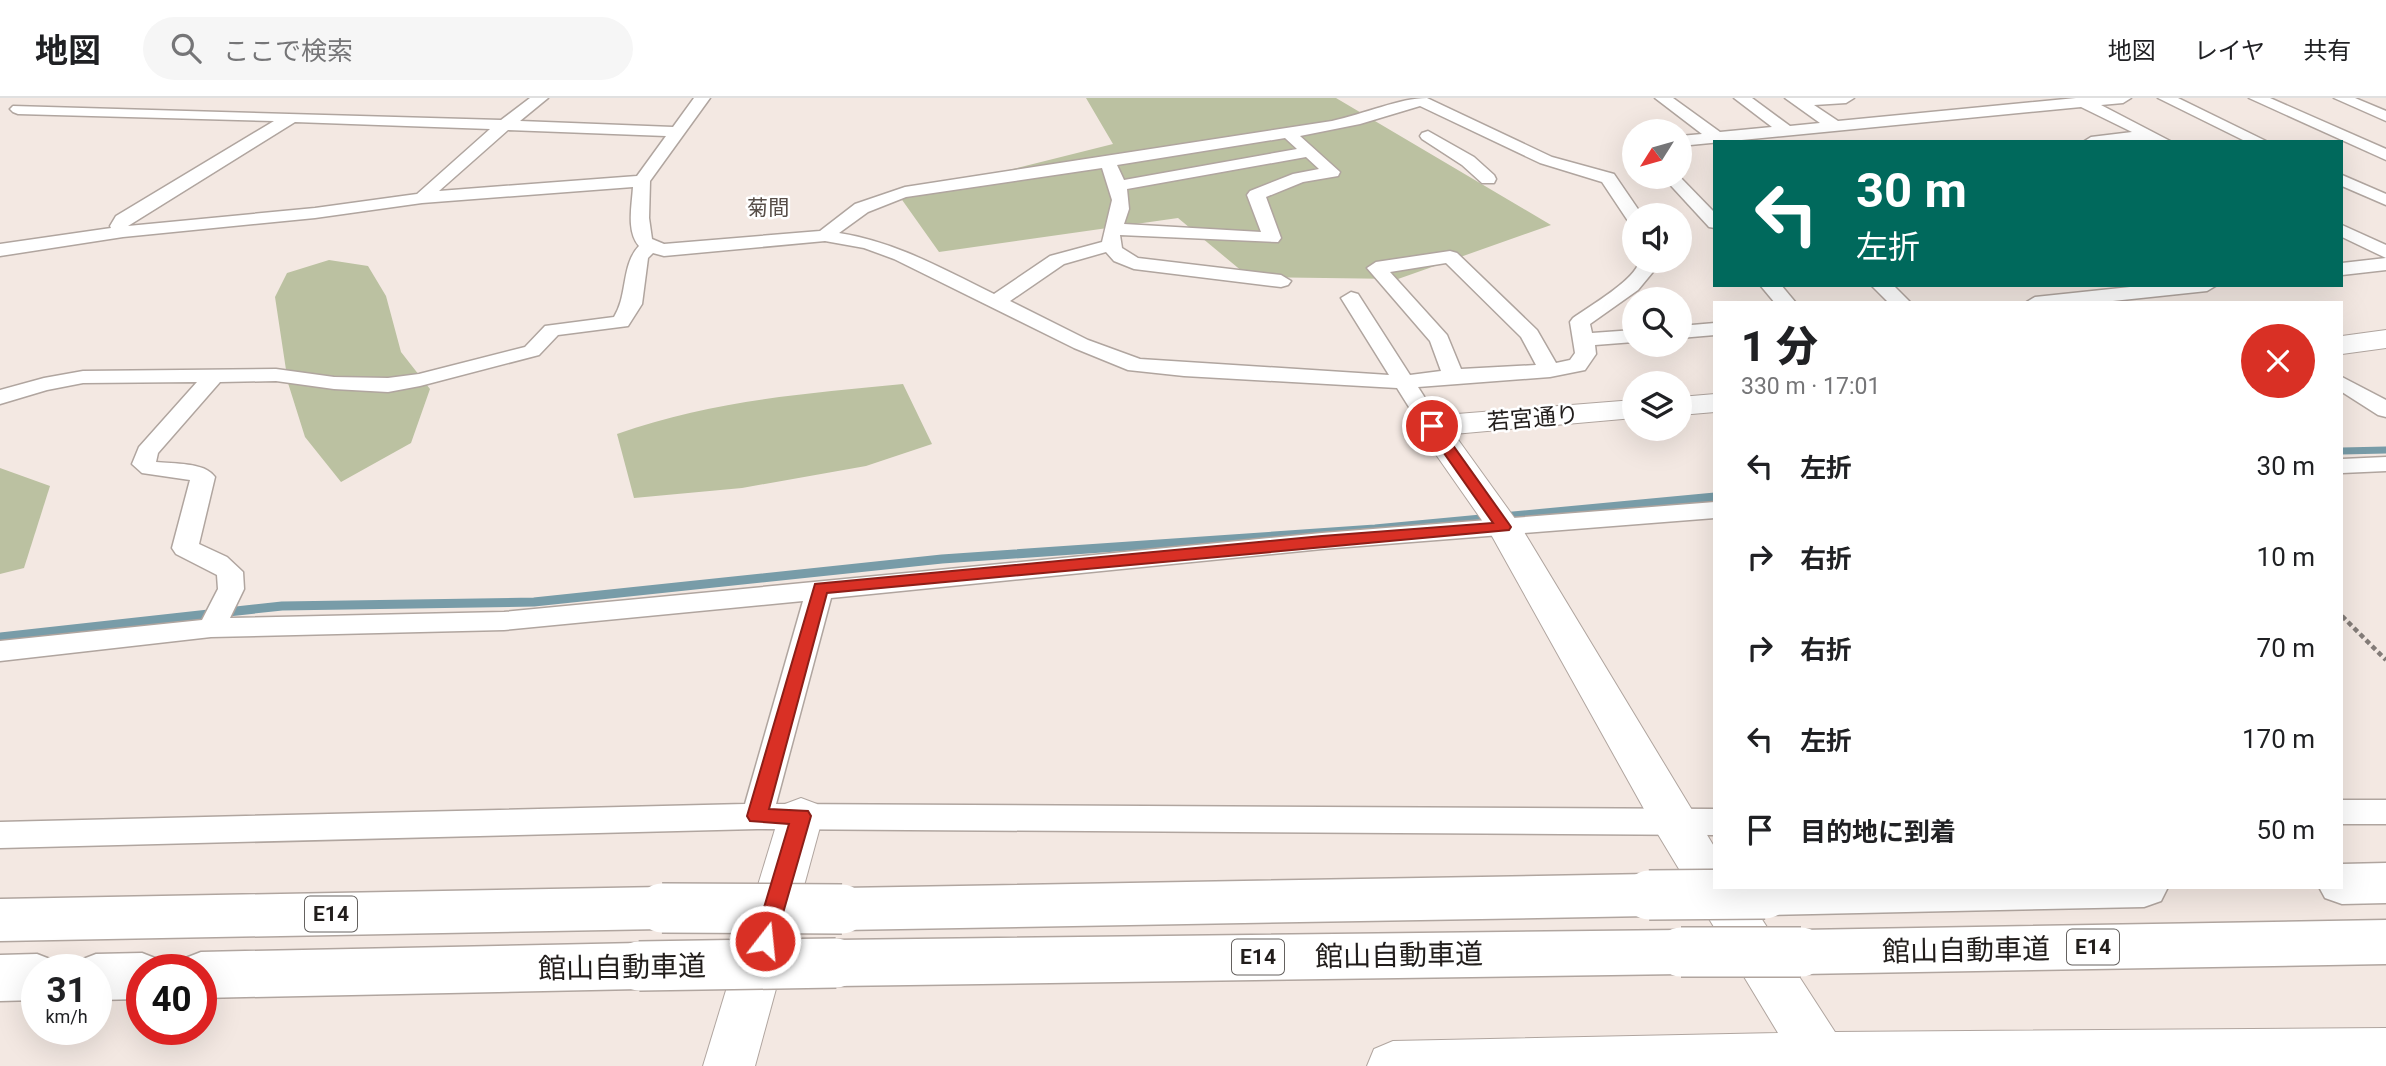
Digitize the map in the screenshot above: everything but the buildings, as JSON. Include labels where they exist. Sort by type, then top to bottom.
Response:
[{"type":"highway","points":[[2343,884],[2386,883]]},
{"type":"highway","name":"E14","points":[[0,920],[2036,889]]},
{"type":"highway","name":"館山自動車道","points":[[217,975],[836,963],[2386,942]]},
{"type":"highway","points":[[0,978],[21,978]]},
{"type":"street","points":[[258,118],[288,98]]},
{"type":"street","points":[[422,198],[504,125],[540,98]]},
{"type":"street","points":[[702,98],[642,181],[640,218],[643,240],[649,246],[664,250],[825,236],[868,243],[901,255],[1081,344],[1136,365],[1405,382],[1453,376],[1549,371],[1577,365],[1586,354],[1580,322],[1631,286],[1643,273]]},
{"type":"street","points":[[1663,98],[1723,139]]},
{"type":"street","points":[[1742,98],[1787,131]]},
{"type":"street","points":[[1796,100],[1846,98]]},
{"type":"street","points":[[1692,140],[2046,101],[2083,102],[2123,98]]},
{"type":"street","points":[[2166,98],[2256,140]]},
{"type":"street","points":[[2257,98],[2386,155]]},
{"type":"street","points":[[2342,98],[2384,114]]},
{"type":"street","points":[[825,236],[843,218],[872,201],[905,192],[1108,163],[1287,132],[1380,115],[1417,99],[1546,160],[1608,178],[1625,203]]},
{"type":"street","points":[[1796,100],[1835,126]]},
{"type":"street","points":[[2083,102],[2157,139]]},
{"type":"street","points":[[18,109],[675,132]]},
{"type":"street","points":[[124,232],[119,226],[122,220],[291,118]]},
{"type":"street","points":[[1866,123],[1884,136]]},
{"type":"street","points":[[995,302],[1049,264],[1112,237],[1272,238],[1256,195],[1299,178],[1332,172],[1287,132]]},
{"type":"street","points":[[1428,136],[1468,161],[1488,178]]},
{"type":"street","points":[[2135,140],[2157,139]]},
{"type":"street","points":[[1468,161],[1514,146]]},
{"type":"street","points":[[1116,186],[1309,152]]},
{"type":"street","points":[[1108,163],[1121,200],[1112,237],[1117,255],[1134,262],[1281,281]]},
{"type":"street","points":[[2343,180],[2386,200]]},
{"type":"street","points":[[0,250],[124,232],[315,213],[422,198],[642,181]]},
{"type":"street","points":[[1682,189],[1713,221]]},
{"type":"street","points":[[2343,230],[2386,252]]},
{"type":"street","points":[[0,397],[44,384],[83,377],[276,375],[334,383],[388,386],[420,380],[532,351],[552,330],[621,322],[632,304],[639,257],[649,246]]},
{"type":"street","points":[[1453,376],[1440,339],[1376,268],[1450,257],[1530,334],[1549,371]]},
{"type":"street","points":[[2343,269],[2386,264]]},
{"type":"street","points":[[1772,287],[1784,301]]},
{"type":"street","points":[[1883,287],[1898,301]]},
{"type":"street","points":[[2056,301],[2189,287]]},
{"type":"street","points":[[1351,298],[1432,426],[1504,527],[1695,822],[1713,880]]},
{"type":"street","points":[[1692,331],[1713,330]]},
{"type":"street","points":[[1584,340],[1622,337]]},
{"type":"street","points":[[2343,345],[2386,339]]},
{"type":"street","points":[[211,628],[231,589],[230,572],[218,563],[185,548],[203,477],[150,468],[144,464],[148,452],[214,376]]},
{"type":"street","points":[[2343,384],[2386,410]]},
{"type":"street","points":[[1692,405],[1713,403]]},
{"type":"street","name":"若宮通り","points":[[1432,426],[1622,411]]},
{"type":"street","points":[[2343,466],[2386,464]]},
{"type":"street","points":[[0,652],[211,628],[504,621],[1308,542],[1713,510]]},
{"type":"street","points":[[729,1066],[779,816],[820,588]]},
{"type":"street","points":[[2343,812],[2386,812]]},
{"type":"street","points":[[0,835],[779,816],[1695,822]]},
{"type":"street","points":[[1716,889],[1825,1061]]},
{"type":"street","points":[[1393,1066],[2088,1060],[2386,1052]]},
{"type":"path","points":[[2343,617],[2386,660]]},
{"type":"green space","points":[[1086,98],[1336,98],[1551,225],[1398,279],[1249,277],[1178,218],[939,252],[900,197],[1113,144]]},
{"type":"green space","points":[[329,260],[368,266],[386,296],[401,352],[430,389],[411,443],[341,482],[305,437],[288,383],[275,297],[287,273]]},
{"type":"green space","points":[[903,384],[932,444],[866,466],[742,488],[634,498],[617,434],[653,422],[723,406],[794,395]]},
{"type":"green space","points":[[0,468],[50,486],[24,568],[0,574]]},
{"type":"waterway","points":[[2343,451],[2386,450]]},
{"type":"waterway","points":[[0,637],[282,606],[534,602],[942,559],[1375,529],[1713,497]]},
{"type":"district","name":"菊間","points":[[768,208]]},
{"type":"route","points":[[765,941],[801,816],[757,816],[820,588],[1322,541],[1504,527],[1432,426]]}]
